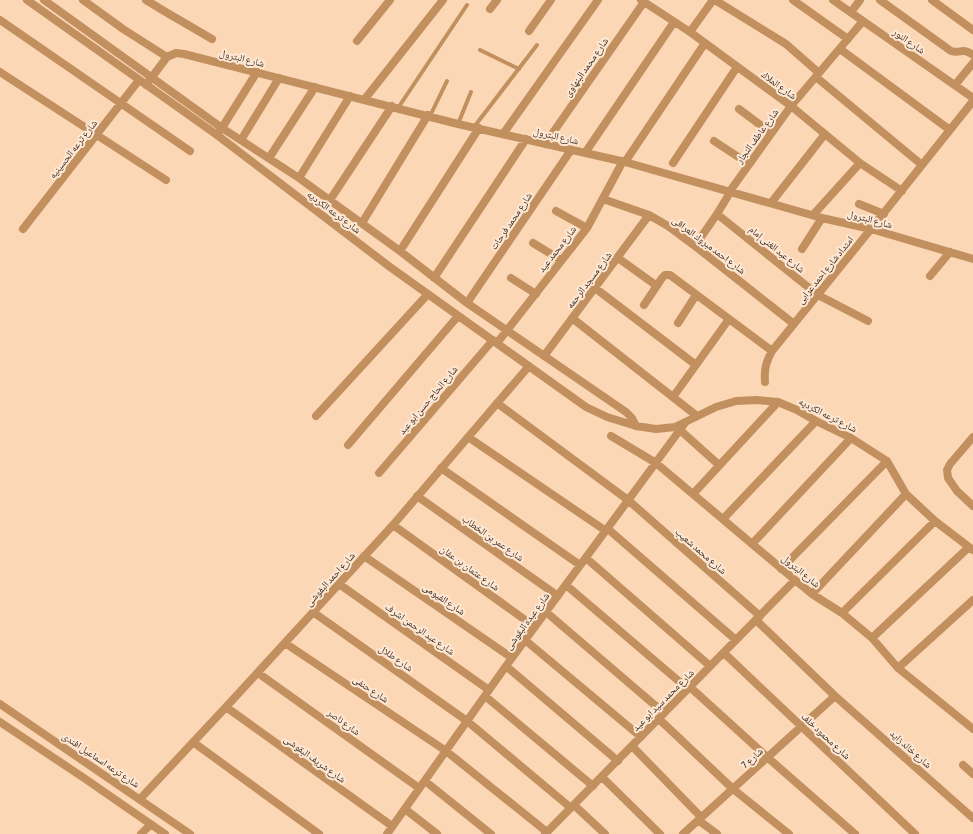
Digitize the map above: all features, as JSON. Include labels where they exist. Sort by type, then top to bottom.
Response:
[{"type":"street","name":"شارع ترعه الكرديه","points":[[27,0],[143,83],[220,131],[240,140],[299,178],[400,251],[467,303],[626,412],[632,418],[636,426]]},
{"type":"street","name":"شارع ترعه الكرديه","points":[[44,0],[152,77],[390,267],[586,407],[607,417],[636,426],[656,429],[675,427],[716,407],[736,401],[757,400],[778,402],[852,438],[887,461],[906,494],[935,521],[971,548]]},
{"type":"street","points":[[83,0],[123,29],[167,57],[152,77],[143,83]]},
{"type":"street","points":[[146,0],[212,39]]},
{"type":"street","points":[[357,41],[390,0]]},
{"type":"street","points":[[364,100],[442,0]]},
{"type":"street","points":[[490,9],[497,0]]},
{"type":"street","points":[[529,32],[551,0]]},
{"type":"street","points":[[503,134],[598,0]]},
{"type":"street","points":[[690,32],[714,0],[786,44],[817,75],[922,165]]},
{"type":"street","points":[[794,0],[848,39]]},
{"type":"street","name":"شارع النور","points":[[833,0],[955,85],[973,100]]},
{"type":"street","points":[[850,12],[860,0]]},
{"type":"street","points":[[880,0],[951,51],[958,52],[962,50],[973,55]]},
{"type":"street","points":[[932,0],[973,30]]},
{"type":"street","name":"شارع الملاك","points":[[642,1],[690,32],[792,106],[860,163],[902,191]]},
{"type":"street","name":"شارع محمد البنهاوى","points":[[545,144],[642,1]]},
{"type":"street","points":[[0,20],[190,151]]},
{"type":"street","name":"شارع عاطف النجار","points":[[695,246],[717,214],[730,191],[792,106],[863,21]]},
{"type":"street","points":[[585,153],[674,22]]},
{"type":"street","name":"شارع محمد عيد","points":[[495,341],[507,331],[587,228],[624,162],[705,43]]},
{"type":"street","points":[[840,49],[950,130]]},
{"type":"street","name":"شارع البترول","points":[[167,57],[176,53],[184,54],[458,124],[624,162],[822,218],[871,229],[973,259]]},
{"type":"street","points":[[955,85],[973,63]]},
{"type":"street","points":[[673,164],[737,67]]},
{"type":"street","points":[[0,72],[166,180]]},
{"type":"street","points":[[220,131],[257,72]]},
{"type":"street","points":[[240,140],[279,78]]},
{"type":"street","name":"شارع ترعه الحسينيه","points":[[23,229],[121,103],[143,83]]},
{"type":"street","points":[[269,158],[315,88]]},
{"type":"street","points":[[299,178],[350,96]]},
{"type":"street","name":"امتداد شارع احمد عرابى","points":[[764,382],[764,371],[767,360],[772,351],[884,214],[973,100]]},
{"type":"street","points":[[330,200],[395,107]]},
{"type":"street","points":[[739,109],[772,133]]},
{"type":"street","points":[[362,224],[429,116]]},
{"type":"street","points":[[400,251],[476,128]]},
{"type":"street","points":[[771,203],[826,134]]},
{"type":"street","points":[[434,278],[526,139]]},
{"type":"street","points":[[714,140],[749,164]]},
{"type":"street","name":"شارع محمد فرحات","points":[[467,303],[571,150]]},
{"type":"street","points":[[813,215],[860,163]]},
{"type":"street","name":"شارع احمد مبروك العراقى","points":[[603,199],[650,215],[668,226],[794,324]]},
{"type":"street","points":[[859,204],[884,214]]},
{"type":"street","points":[[556,211],[587,228]]},
{"type":"street","name":"شارع عبد الغنى إمام","points":[[717,214],[818,295],[868,321]]},
{"type":"street","name":"شارع مسجد الرحمه","points":[[544,356],[650,215]]},
{"type":"street","points":[[802,249],[822,218]]},
{"type":"street","points":[[534,243],[561,260]]},
{"type":"street","points":[[930,276],[950,252]]},
{"type":"street","points":[[618,258],[656,286]]},
{"type":"street","points":[[644,305],[662,278],[670,275],[772,351]]},
{"type":"street","points":[[511,278],[536,294]]},
{"type":"street","points":[[595,288],[696,365]]},
{"type":"street","points":[[316,416],[428,294]]},
{"type":"street","points":[[678,323],[696,295]]},
{"type":"street","points":[[348,444],[458,316]]},
{"type":"street","points":[[572,318],[697,416]]},
{"type":"street","points":[[673,397],[729,319]]},
{"type":"street","name":"شارع الحاج حسن ابو عبد","points":[[379,473],[495,341]]},
{"type":"street","name":"شارع احمد البقوشى","points":[[140,799],[258,673],[393,525],[529,366]]},
{"type":"street","points":[[693,494],[778,402]]},
{"type":"street","name":"شارع محمد شعيب","points":[[497,403],[628,500],[758,618],[835,696]]},
{"type":"street","points":[[723,519],[816,421]]},
{"type":"street","name":"شارع عبده البقوشى","points":[[387,834],[506,666],[686,422]]},
{"type":"street","points":[[680,430],[719,466]]},
{"type":"street","name":"شارع البترول","points":[[611,436],[656,463],[781,569],[812,594],[842,613],[872,638],[898,668],[973,728]]},
{"type":"street","points":[[468,437],[607,530],[736,640]]},
{"type":"street","points":[[973,437],[950,464],[947,470],[948,478],[957,491],[973,506]]},
{"type":"street","points":[[752,544],[852,438]]},
{"type":"street","points":[[781,569],[887,461]]},
{"type":"street","points":[[441,468],[580,565]]},
{"type":"street","points":[[812,594],[906,494]]},
{"type":"street","name":"شارع عمر بن الخطاب","points":[[417,496],[558,596]]},
{"type":"street","points":[[842,613],[935,521]]},
{"type":"street","name":"شارع عثمان بن عفان","points":[[393,525],[535,627]]},
{"type":"street","points":[[872,638],[971,548]]},
{"type":"street","name":"شارع الفيومى","points":[[364,556],[512,658]]},
{"type":"street","points":[[586,558],[710,666]]},
{"type":"street","name":"شارع محمد سيد ابو عيد","points":[[546,833],[795,580]]},
{"type":"street","name":"شارع عبد الرحمن اشرف","points":[[339,584],[487,693],[593,786]]},
{"type":"street","points":[[566,585],[689,688],[855,834]]},
{"type":"street","points":[[898,668],[973,600]]},
{"type":"street","name":"شارع طلال","points":[[313,612],[467,721],[572,806]]},
{"type":"street","points":[[546,612],[662,716],[733,789],[789,834]]},
{"type":"street","points":[[525,640],[641,737]]},
{"type":"street","name":"شارع حنفى","points":[[285,643],[446,751],[546,833]]},
{"type":"street","name":"شارع محمود خلف","points":[[724,653],[916,834]]},
{"type":"street","points":[[506,666],[618,761]]},
{"type":"street","name":"شارع ناصر","points":[[258,673],[419,788]]},
{"type":"street","name":"شارع 7","points":[[683,834],[835,696]]},
{"type":"street","name":"شارع خالد زايد","points":[[835,696],[973,818]]},
{"type":"street","name":"شارع ترعه اسماعيل افندى","points":[[0,704],[190,834]]},
{"type":"street","name":"شارع شريف البقوشى","points":[[226,707],[392,826]]},
{"type":"street","points":[[0,722],[164,834]]},
{"type":"street","points":[[193,742],[319,834]]},
{"type":"street","points":[[632,746],[700,819],[716,834]]},
{"type":"street","points":[[963,765],[973,774]]},
{"type":"street","points":[[84,778],[92,767]]},
{"type":"street","points":[[602,777],[660,834]]},
{"type":"street","points":[[425,781],[491,834]]},
{"type":"street","points":[[572,806],[605,834]]},
{"type":"street","points":[[405,809],[437,834]]},
{"type":"street","points":[[141,834],[150,824]]},
{"type":"lane","points":[[395,107],[467,5]]},
{"type":"lane","points":[[476,128],[537,45]]},
{"type":"lane","points":[[480,50],[519,68]]},
{"type":"lane","points":[[429,116],[447,81]]},
{"type":"lane","points":[[458,124],[471,92]]}]
